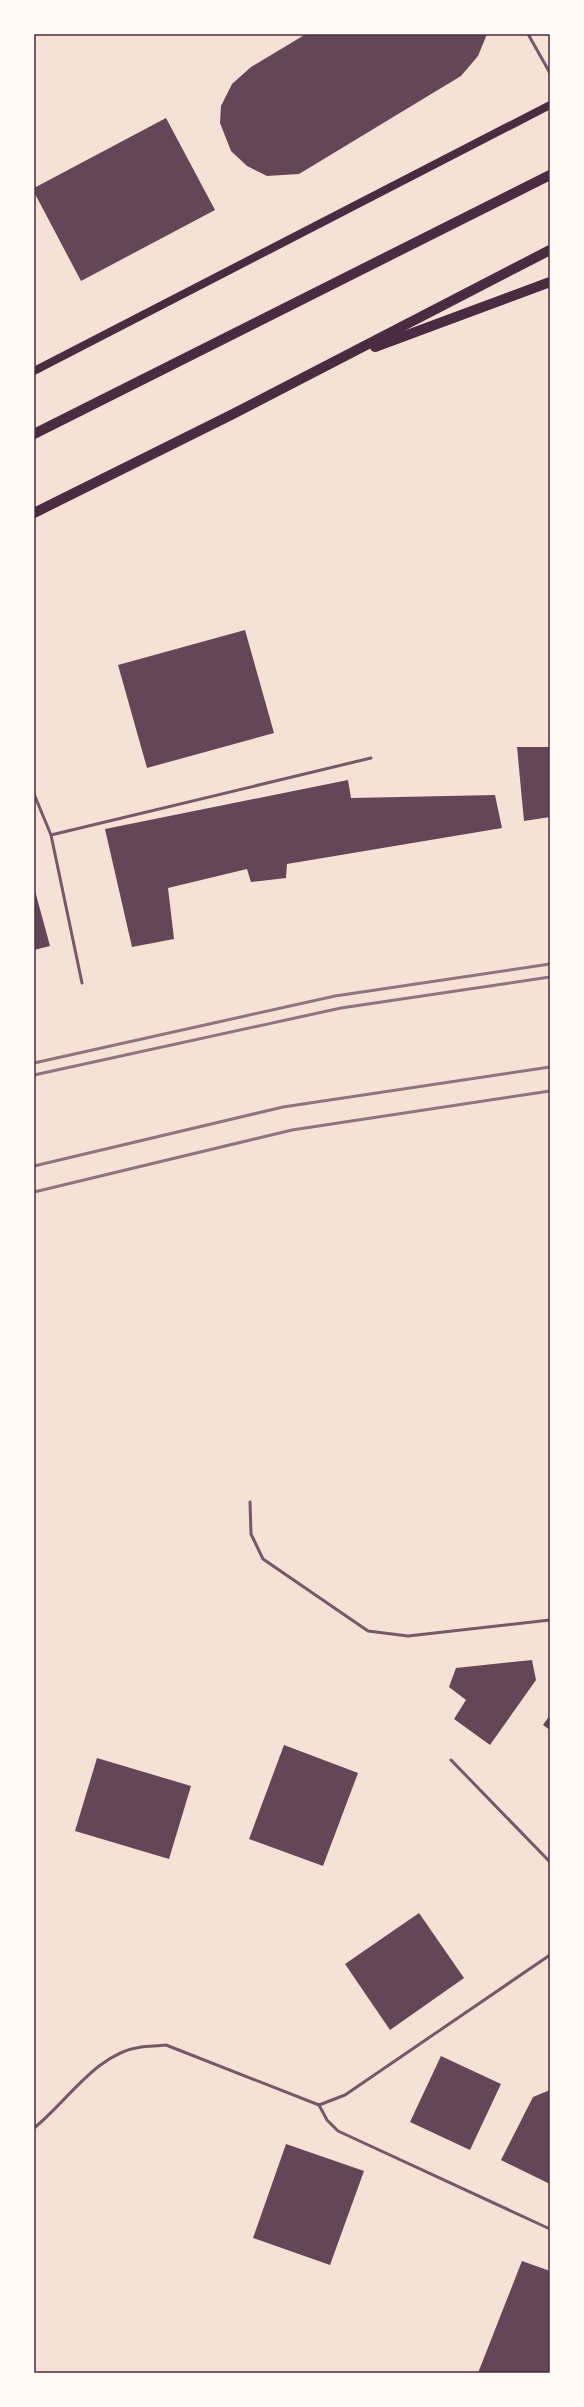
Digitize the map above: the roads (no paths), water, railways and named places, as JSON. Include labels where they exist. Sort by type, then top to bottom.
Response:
[{"type":"main road","points":[[34,371],[550,105]]},
{"type":"main road","points":[[34,434],[550,175]]},
{"type":"main road","points":[[34,513],[334,363],[550,250]]},
{"type":"main road","points":[[334,363],[550,282]]},
{"type":"lane","points":[[528,34],[550,73]]},
{"type":"lane","points":[[51,835],[371,758]]},
{"type":"lane","points":[[34,794],[51,835],[82,983]]},
{"type":"lane","points":[[250,1502],[251,1534],[263,1559],[368,1631],[408,1636],[550,1620]]},
{"type":"lane","points":[[451,1760],[550,1862]]},
{"type":"lane","points":[[319,2105],[344,2095],[550,1955]]},
{"type":"lane","points":[[34,2128],[47,2117],[81,2081],[119,2055],[140,2047],[166,2046],[319,2105],[327,2120],[338,2131],[550,2229]]},
{"type":"railway","points":[[34,1063],[335,996],[550,964]]},
{"type":"railway","points":[[34,1075],[341,1008],[550,977]]},
{"type":"railway","points":[[34,1166],[283,1107],[550,1067]]},
{"type":"railway","points":[[34,1192],[292,1130],[550,1091]]}]
